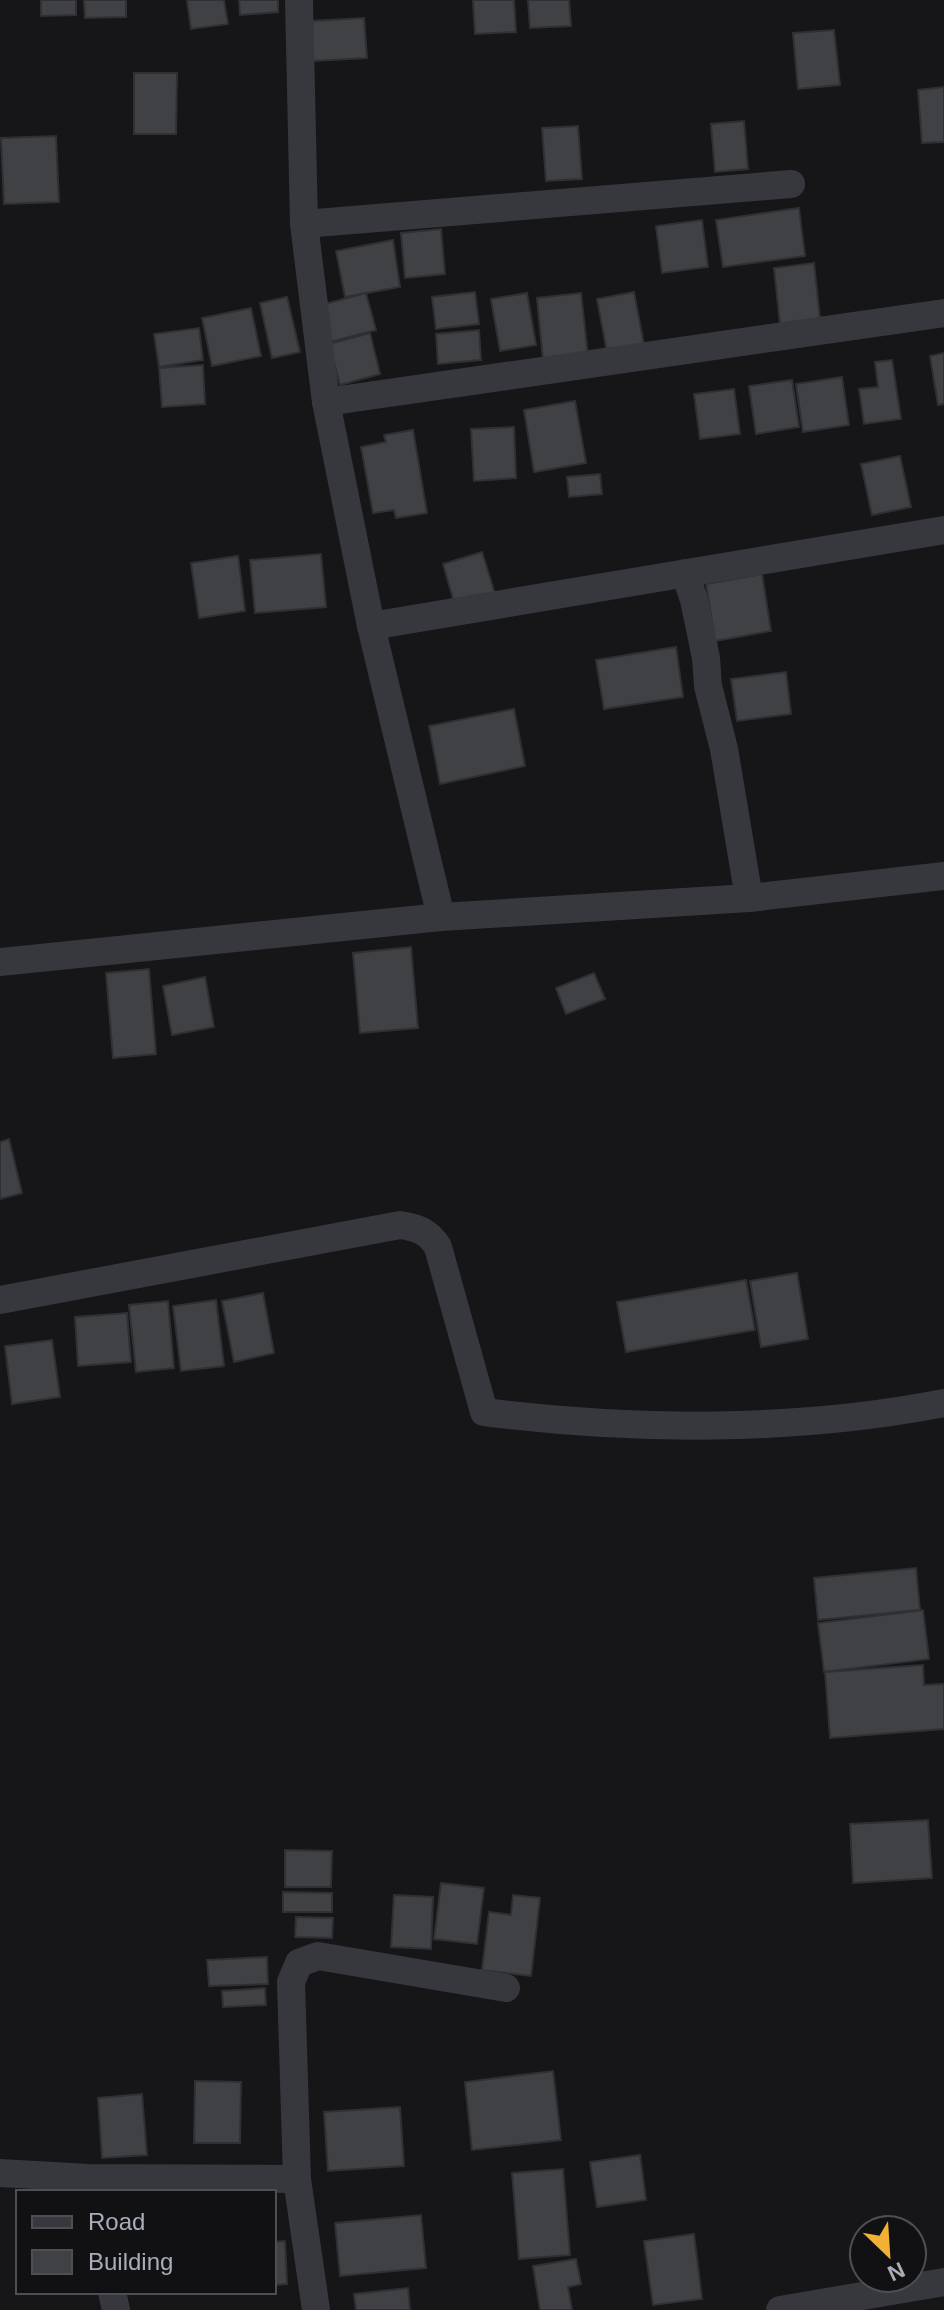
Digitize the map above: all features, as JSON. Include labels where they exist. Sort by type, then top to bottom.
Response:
[{"type":"street","points":[[299,0],[304,224],[326,402],[371,626],[441,917]]},
{"type":"street","points":[[304,224],[791,184]]},
{"type":"street","points":[[326,402],[944,313]]},
{"type":"street","points":[[371,626],[944,530]]},
{"type":"street","points":[[685,573],[694,600],[706,658],[708,686],[724,749],[749,898]]},
{"type":"street","points":[[0,962],[441,917],[749,898],[944,876]]},
{"type":"street","points":[[0,1300],[400,1225],[419,1228],[431,1235],[438,1247],[484,1412],[564,1422],[760,1424],[867,1417],[944,1403]]},
{"type":"street","points":[[316,2310],[297,2179],[291,1982],[299,1963],[318,1956],[506,1988]]},
{"type":"street","points":[[0,2173],[90,2185],[297,2179]]},
{"type":"street","points":[[780,2310],[944,2282]]},
{"type":"building","points":[[41,0],[76,0],[76,15],[41,16]]},
{"type":"building","points":[[84,0],[126,0],[126,17],[85,18]]},
{"type":"building","points":[[187,0],[224,0],[228,24],[191,29]]},
{"type":"building","points":[[239,0],[278,0],[278,12],[240,15]]},
{"type":"building","points":[[473,0],[514,0],[516,32],[475,34]]},
{"type":"building","points":[[528,0],[569,0],[571,26],[530,28]]},
{"type":"building","points":[[364,18],[367,58],[313,61],[310,21]]},
{"type":"building","points":[[834,30],[840,85],[798,89],[793,33]]},
{"type":"building","points":[[134,73],[177,73],[176,134],[134,134]]},
{"type":"building","points":[[944,87],[944,142],[922,143],[918,90]]},
{"type":"building","points":[[744,121],[748,169],[715,172],[711,124]]},
{"type":"building","points":[[578,126],[582,179],[546,181],[542,128]]},
{"type":"building","points":[[56,136],[59,202],[4,204],[1,138]]},
{"type":"building","points":[[799,208],[805,256],[723,267],[716,220]]},
{"type":"building","points":[[702,220],[708,267],[662,273],[656,226]]},
{"type":"building","points":[[441,229],[445,274],[405,278],[401,233]]},
{"type":"building","points":[[393,240],[400,287],[345,297],[336,251]]},
{"type":"building","points":[[814,263],[820,319],[780,324],[774,268]]},
{"type":"building","points":[[475,292],[479,324],[436,329],[432,297]]},
{"type":"building","points":[[634,292],[644,345],[607,352],[597,299]]},
{"type":"building","points":[[366,293],[376,330],[330,342],[321,305]]},
{"type":"building","points":[[527,293],[536,345],[500,351],[491,299]]},
{"type":"building","points":[[581,293],[588,356],[543,361],[537,298]]},
{"type":"building","points":[[287,297],[300,352],[272,358],[260,303]]},
{"type":"building","points":[[251,308],[261,356],[212,366],[202,318]]},
{"type":"building","points":[[199,328],[203,360],[159,367],[154,334]]},
{"type":"building","points":[[479,330],[481,360],[438,364],[436,334]]},
{"type":"building","points":[[370,333],[380,374],[340,385],[329,344]]},
{"type":"building","points":[[944,353],[944,404],[938,405],[930,356]]},
{"type":"building","points":[[892,360],[901,419],[864,424],[859,389],[878,387],[875,362]]},
{"type":"building","points":[[203,365],[205,404],[162,407],[159,368]]},
{"type":"building","points":[[842,377],[849,425],[803,432],[796,384]]},
{"type":"building","points":[[792,380],[799,427],[756,434],[749,386]]},
{"type":"building","points":[[734,389],[740,434],[700,439],[694,394]]},
{"type":"building","points":[[575,401],[586,463],[534,472],[524,410]]},
{"type":"building","points":[[514,427],[516,478],[474,481],[471,429]]},
{"type":"building","points":[[413,430],[427,513],[396,518],[394,510],[373,513],[361,447],[386,442],[384,435]]},
{"type":"building","points":[[900,456],[911,507],[872,515],[861,464]]},
{"type":"building","points":[[600,474],[602,494],[569,497],[567,477]]},
{"type":"building","points":[[482,552],[496,597],[456,609],[443,564]]},
{"type":"building","points":[[321,554],[326,607],[255,613],[250,560]]},
{"type":"building","points":[[238,556],[245,611],[199,618],[191,563]]},
{"type":"building","points":[[762,574],[771,631],[715,641],[706,584]]},
{"type":"building","points":[[676,647],[683,697],[604,709],[596,660]]},
{"type":"building","points":[[786,672],[791,714],[737,721],[731,679]]},
{"type":"building","points":[[514,709],[525,766],[440,784],[429,726]]},
{"type":"building","points":[[411,947],[418,1028],[360,1033],[353,953]]},
{"type":"building","points":[[149,969],[156,1054],[113,1058],[106,973]]},
{"type":"building","points":[[594,973],[605,999],[566,1014],[556,988]]},
{"type":"building","points":[[205,977],[214,1027],[172,1035],[163,986]]},
{"type":"building","points":[[9,1139],[22,1193],[0,1199],[0,1142]]},
{"type":"building","points":[[797,1273],[808,1339],[761,1347],[750,1281]]},
{"type":"building","points":[[746,1280],[755,1330],[626,1352],[617,1302]]},
{"type":"building","points":[[263,1293],[274,1353],[234,1362],[222,1301]]},
{"type":"building","points":[[216,1300],[224,1366],[181,1371],[173,1306]]},
{"type":"building","points":[[168,1301],[174,1368],[136,1372],[129,1305]]},
{"type":"building","points":[[127,1313],[131,1362],[78,1366],[75,1317]]},
{"type":"building","points":[[52,1340],[60,1397],[12,1404],[5,1346]]},
{"type":"building","points":[[916,1568],[920,1610],[818,1620],[814,1578]]},
{"type":"building","points":[[923,1610],[929,1659],[824,1672],[818,1623]]},
{"type":"building","points":[[923,1665],[924,1685],[944,1684],[944,1729],[830,1738],[825,1672]]},
{"type":"building","points":[[928,1820],[932,1878],[853,1883],[850,1824]]},
{"type":"building","points":[[285,1850],[332,1851],[331,1887],[285,1887]]},
{"type":"building","points":[[441,1883],[484,1888],[477,1944],[434,1939]]},
{"type":"building","points":[[283,1892],[332,1893],[332,1912],[283,1912]]},
{"type":"building","points":[[394,1895],[433,1897],[431,1949],[391,1947]]},
{"type":"building","points":[[513,1895],[540,1898],[531,1976],[482,1970],[489,1912],[511,1915]]},
{"type":"building","points":[[296,1917],[333,1918],[332,1938],[295,1937]]},
{"type":"building","points":[[267,1957],[268,1984],[209,1986],[207,1960]]},
{"type":"building","points":[[265,1988],[266,2005],[223,2007],[222,1991]]},
{"type":"building","points":[[553,2071],[561,2140],[472,2150],[465,2082]]},
{"type":"building","points":[[195,2081],[241,2082],[240,2143],[194,2143]]},
{"type":"building","points":[[142,2094],[147,2155],[102,2158],[98,2098]]},
{"type":"building","points":[[400,2107],[404,2166],[328,2171],[324,2112]]},
{"type":"building","points":[[640,2155],[646,2200],[597,2207],[590,2162]]},
{"type":"building","points":[[563,2169],[570,2255],[519,2259],[512,2173]]},
{"type":"building","points":[[421,2215],[426,2268],[340,2276],[335,2223]]},
{"type":"building","points":[[694,2234],[702,2299],[653,2305],[644,2241]]},
{"type":"building","points":[[285,2241],[287,2284],[276,2285],[276,2242]]},
{"type":"building","points":[[576,2259],[581,2284],[568,2287],[572,2310],[540,2310],[533,2266]]},
{"type":"building","points":[[408,2288],[410,2310],[356,2310],[354,2294]]}]
